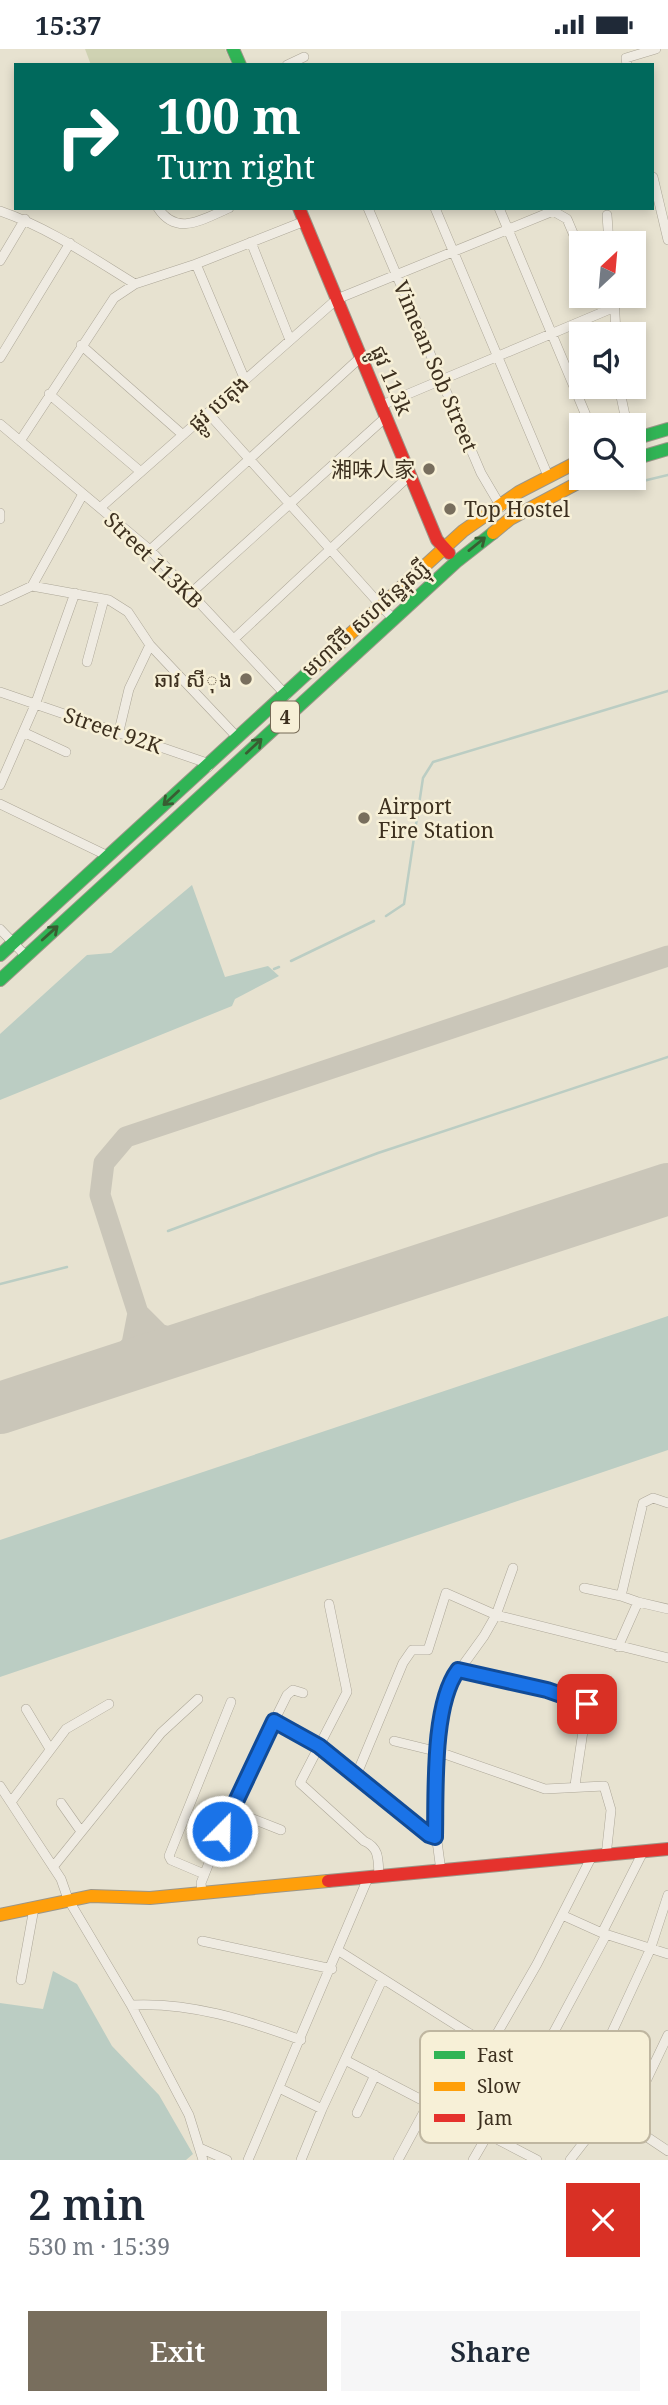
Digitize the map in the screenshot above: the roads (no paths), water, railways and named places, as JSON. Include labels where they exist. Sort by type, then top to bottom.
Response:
[{"type":"main road","name":"ផ្លូវ 113k","points":[[300,210],[438,540],[456,562]]},
{"type":"main road","points":[[646,435],[668,429]]},
{"type":"main road","points":[[646,453],[668,449]]},
{"type":"main road","name":"មហាវិថី សហព័ន្ធរុស្ស៊ី","points":[[0,955],[444,547],[499,504],[569,466]]},
{"type":"main road","name":"មហាវិថី សហព័ន្ធរុស្ស៊ី","points":[[0,979],[456,562],[510,519],[569,488]]},
{"type":"main road","points":[[0,1915],[68,1899],[202,1893],[668,1849]]},
{"type":"street","points":[[627,63],[626,58],[656,49]]},
{"type":"street","points":[[654,181],[668,240]]},
{"type":"street","points":[[159,210],[168,222],[179,225],[223,210]]},
{"type":"street","name":"Vimean Sob Street","points":[[369,210],[481,473],[510,519]]},
{"type":"street","points":[[436,210],[548,476]]},
{"type":"street","points":[[500,210],[585,413]]},
{"type":"street","points":[[0,211],[25,219],[70,243],[135,284]]},
{"type":"street","points":[[337,299],[553,211],[561,213],[567,219],[572,231]]},
{"type":"street","points":[[607,215],[608,231]]},
{"type":"street","points":[[0,261],[25,219]]},
{"type":"street","points":[[20,441],[114,297],[135,284],[196,264],[305,221]]},
{"type":"street","points":[[251,242],[290,341]]},
{"type":"street","points":[[0,358],[70,243]]},
{"type":"street","points":[[196,264],[245,380]]},
{"type":"street","name":"ផ្លូវ បេតុង","points":[[100,508],[337,299]]},
{"type":"street","points":[[191,593],[291,505],[384,411],[441,380],[610,309],[613,322]]},
{"type":"street","points":[[81,345],[183,435]]},
{"type":"street","points":[[150,550],[361,357]]},
{"type":"street","points":[[49,394],[141,472]]},
{"type":"street","points":[[208,413],[393,619]]},
{"type":"street","name":"Street 113KB","points":[[0,424],[150,550],[297,707]]},
{"type":"street","points":[[234,639],[411,475]]},
{"type":"street","points":[[32,586],[83,494]]},
{"type":"street","points":[[0,513],[0,519]]},
{"type":"street","points":[[0,601],[32,586],[119,604],[128,612],[150,645],[237,737]]},
{"type":"street","points":[[0,785],[35,705],[75,593]]},
{"type":"street","points":[[87,662],[104,599]]},
{"type":"street","points":[[118,731],[129,689],[150,645]]},
{"type":"street","name":"Street 92K","points":[[0,692],[118,731],[207,765],[220,778]]},
{"type":"street","points":[[23,732],[66,752]]},
{"type":"street","points":[[0,804],[108,856]]},
{"type":"street","points":[[0,929],[26,956]]},
{"type":"street","points":[[621,1596],[644,1500],[653,1498],[668,1503]]},
{"type":"street","points":[[441,1871],[435,1837],[445,1691],[496,1615],[513,1568]]},
{"type":"street","points":[[584,1588],[668,1609]]},
{"type":"street","points":[[356,1776],[403,1663],[412,1650],[429,1649],[444,1595],[496,1615],[668,1658]]},
{"type":"street","points":[[618,1647],[638,1602]]},
{"type":"street","points":[[248,2160],[373,1877],[378,1853],[373,1845],[364,1841],[300,1783],[345,1700],[348,1685],[329,1604]]},
{"type":"street","points":[[458,1670],[547,1690],[587,1704],[575,1785]]},
{"type":"street","points":[[202,1893],[204,1874],[230,1809],[287,1695],[293,1690],[303,1693]]},
{"type":"street","points":[[53,1867],[161,1733],[198,1699]]},
{"type":"street","points":[[204,1874],[171,1860],[169,1856],[231,1702]]},
{"type":"street","points":[[11,1802],[66,1729],[109,1704]]},
{"type":"street","points":[[26,1709],[50,1748]]},
{"type":"street","points":[[274,1721],[319,1746],[429,1835],[435,1837]]},
{"type":"street","points":[[394,1741],[439,1752],[545,1789],[559,1790],[575,1785],[599,1784],[606,1789],[611,1810],[606,1856]]},
{"type":"street","points":[[0,1786],[53,1867],[68,1899],[131,2005],[189,2115],[203,2160]]},
{"type":"street","points":[[61,1803],[80,1831]]},
{"type":"street","points":[[230,1809],[281,1830]]},
{"type":"street","points":[[554,2031],[643,1852]]},
{"type":"street","points":[[497,2031],[537,1964],[591,1858]]},
{"type":"street","points":[[613,2031],[650,1951],[668,1895]]},
{"type":"street","points":[[21,1980],[34,1908]]},
{"type":"street","points":[[562,1915],[650,1951],[668,1954]]},
{"type":"street","points":[[202,1941],[332,1969]]},
{"type":"street","points":[[339,1951],[465,2031]]},
{"type":"street","points":[[301,2160],[382,1980]]},
{"type":"street","points":[[131,2005],[176,2005],[247,2020],[301,2040]]},
{"type":"street","points":[[650,2073],[668,2035]]},
{"type":"street","points":[[345,2060],[420,2100]]},
{"type":"street","points":[[357,2113],[375,2075]]},
{"type":"street","points":[[279,2088],[322,2109]]},
{"type":"street","points":[[398,2160],[420,2118]]},
{"type":"street","points":[[650,2139],[668,2151]]},
{"type":"street","points":[[473,2160],[486,2143]]},
{"type":"street","points":[[502,2143],[537,2160]]},
{"type":"street","points":[[570,2160],[583,2143]]},
{"type":"street","points":[[201,2148],[227,2160]]},
{"type":"waterway","points":[[646,480],[668,475]]},
{"type":"waterway","points":[[386,916],[404,904],[423,778],[433,762],[668,691]]},
{"type":"waterway","points":[[291,961],[374,921]]},
{"type":"waterway","points":[[274,969],[279,967]]},
{"type":"waterway","points":[[168,1231],[378,1153],[668,1057]]},
{"type":"waterway","points":[[0,1284],[67,1267]]},
{"type":"place","name":"湘味人家","points":[[429,469]]},
{"type":"place","name":"Top Hostel","points":[[450,509]]},
{"type":"place","name":"ឆាវ សីុង","points":[[246,679]]},
{"type":"place","name":"Airport Fire Station","points":[[364,818]]}]
